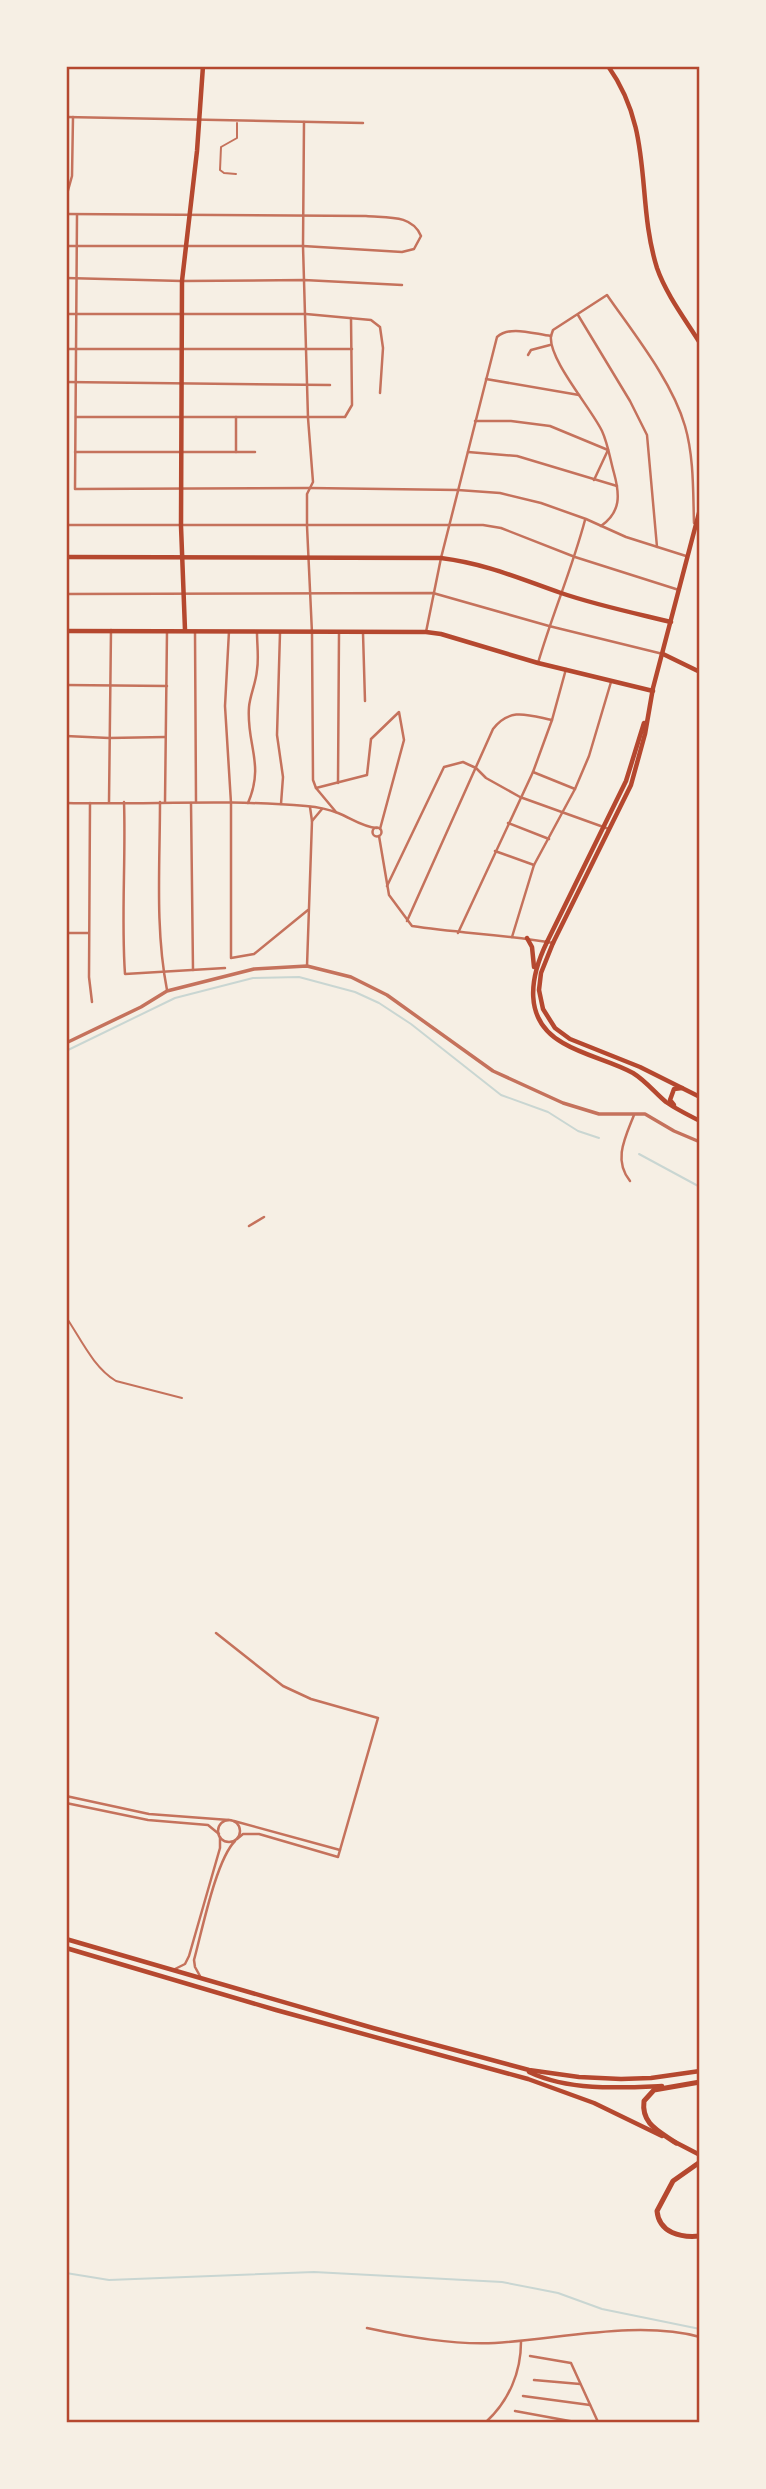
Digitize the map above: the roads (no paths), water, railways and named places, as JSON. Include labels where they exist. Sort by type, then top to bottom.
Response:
[{"type":"highway","points":[[676,2143],[649,2124],[643,2109],[648,2094],[670,2086],[699,2082]]},
{"type":"highway","points":[[699,2162],[673,2180],[659,2204],[657,2216],[672,2234],[682,2237],[699,2236]]},
{"type":"main road","points":[[185,630],[181,526],[182,281],[204,66]]},
{"type":"main road","points":[[608,66],[627,98],[635,120],[657,269],[699,343]]},
{"type":"main road","points":[[534,974],[547,942],[631,785],[699,509]]},
{"type":"main road","points":[[66,558],[441,558],[509,573],[563,594],[671,622]]},
{"type":"main road","points":[[66,631],[426,632],[653,691]]},
{"type":"main road","points":[[663,654],[699,672]]},
{"type":"main road","points":[[606,828],[541,972],[539,990],[543,1009],[555,1028],[570,1039],[640,1067],[699,1097]]},
{"type":"main road","points":[[527,938],[532,947],[536,1008],[540,1019],[553,1036],[565,1044],[635,1074],[664,1100],[699,1121]]},
{"type":"main road","points":[[686,1089],[674,1089],[670,1097],[671,1102],[688,1115]]},
{"type":"main road","points":[[66,1939],[362,2025],[522,2068],[579,2077],[621,2079],[699,2071]]},
{"type":"main road","points":[[66,1948],[276,2010],[528,2078],[594,2104],[699,2155]]},
{"type":"main road","points":[[522,2068],[541,2077],[569,2084],[620,2088],[670,2086]]},
{"type":"street","points":[[66,117],[237,122],[363,122]]},
{"type":"street","points":[[66,246],[303,246],[402,251],[414,248],[421,236],[418,228],[405,220],[366,216],[190,217],[67,214],[67,194],[72,176],[73,117]]},
{"type":"street","points":[[304,122],[302,217],[308,418],[313,482],[307,494],[307,558],[312,633],[311,742],[313,780],[316,788],[336,812]]},
{"type":"street","points":[[75,487],[77,215]]},
{"type":"street","points":[[66,278],[304,280],[402,285]]},
{"type":"street","points":[[601,526],[613,518],[618,500],[604,434],[550,345],[553,330],[607,295],[670,391],[685,426],[692,479],[694,529]]},
{"type":"street","points":[[66,314],[306,314],[371,320],[380,327],[383,348],[380,393]]},
{"type":"street","points":[[578,315],[630,401],[647,435],[657,547]]},
{"type":"street","points":[[76,417],[345,417],[352,405],[351,318]]},
{"type":"street","points":[[426,632],[441,558],[496,337],[510,330],[551,336]]},
{"type":"street","points":[[528,355],[531,350],[550,345]]},
{"type":"street","points":[[66,349],[352,349]]},
{"type":"street","points":[[486,379],[580,395]]},
{"type":"street","points":[[66,382],[330,385]]},
{"type":"street","points":[[236,417],[236,452]]},
{"type":"street","points":[[475,421],[511,421],[550,426],[608,450]]},
{"type":"street","points":[[594,480],[608,450]]},
{"type":"street","points":[[75,452],[255,452]]},
{"type":"street","points":[[468,452],[517,456],[617,486]]},
{"type":"street","points":[[66,484],[75,487],[500,492],[541,503],[625,537],[688,556]]},
{"type":"street","points":[[538,663],[586,519]]},
{"type":"street","points":[[66,525],[450,524],[500,528],[575,558],[679,590]]},
{"type":"street","points":[[66,594],[433,593],[549,626],[663,654]]},
{"type":"street","points":[[109,802],[111,630]]},
{"type":"street","points":[[165,802],[167,631]]},
{"type":"street","points":[[193,970],[195,631]]},
{"type":"street","points":[[229,631],[225,706],[231,803],[231,958],[254,954],[308,911]]},
{"type":"street","points":[[248,803],[255,784],[256,764],[248,711],[257,671],[257,632]]},
{"type":"street","points":[[280,632],[278,735],[283,777],[281,804]]},
{"type":"street","points":[[338,783],[339,633]]},
{"type":"street","points":[[363,633],[365,701]]},
{"type":"street","points":[[458,933],[533,772],[566,670]]},
{"type":"street","points":[[512,937],[534,865],[575,789],[589,756],[611,682]]},
{"type":"street","points":[[66,685],[167,686]]},
{"type":"street","points":[[316,788],[367,775],[371,739],[399,712],[404,740],[379,828],[382,833],[379,836],[389,895],[412,926],[553,943]]},
{"type":"street","points":[[407,921],[487,741],[500,719],[513,714],[526,714],[552,720]]},
{"type":"street","points":[[66,736],[166,737]]},
{"type":"street","points":[[387,886],[444,767],[463,762],[477,768],[486,778],[520,797],[606,828]]},
{"type":"street","points":[[533,772],[575,789]]},
{"type":"street","points":[[124,802],[125,974],[225,968]]},
{"type":"street","points":[[160,802],[159,944],[167,991]]},
{"type":"street","points":[[66,803],[281,804],[323,808],[368,827],[379,828]]},
{"type":"street","points":[[90,803],[88,933],[92,1002]]},
{"type":"street","points":[[307,966],[312,821],[310,807]]},
{"type":"street","points":[[312,821],[323,808]]},
{"type":"street","points":[[508,823],[549,839]]},
{"type":"street","points":[[368,827],[373,834],[379,836]]},
{"type":"street","points":[[373,834],[373,830],[379,828]]},
{"type":"street","points":[[495,851],[534,865]]},
{"type":"street","points":[[66,933],[88,933]]},
{"type":"street","points":[[66,1043],[141,1007],[167,991],[254,969],[307,966],[351,977],[387,995],[493,1071],[563,1103],[599,1114],[645,1114],[699,1142]]},
{"type":"street","points":[[630,1181],[620,1162],[621,1151],[635,1112]]},
{"type":"street","points":[[249,1226],[264,1217]]},
{"type":"street","points":[[202,1979],[194,1960],[221,1865],[230,1846],[243,1834],[259,1834],[338,1857],[378,1718],[311,1699],[283,1686],[216,1633]]},
{"type":"street","points":[[66,1796],[149,1814],[229,1820],[340,1850]]},
{"type":"street","points":[[66,1803],[148,1820],[208,1825],[225,1841],[236,1840]]},
{"type":"street","points":[[171,1970],[185,1964],[189,1956],[220,1848],[220,1825],[229,1820]]},
{"type":"street","points":[[234,1821],[240,1829],[236,1840]]},
{"type":"street","points":[[367,2328],[440,2342],[464,2343],[646,2330],[699,2336]]},
{"type":"street","points":[[486,2423],[509,2392],[517,2375],[521,2341]]},
{"type":"street","points":[[530,2356],[570,2363],[598,2423]]},
{"type":"street","points":[[66,2363],[66,2381]]},
{"type":"street","points":[[534,2380],[580,2384]]},
{"type":"street","points":[[523,2396],[590,2405]]},
{"type":"street","points":[[515,2411],[575,2423]]},
{"type":"lane","points":[[236,174],[220,170],[221,147],[237,138],[237,122]]},
{"type":"lane","points":[[66,1317],[107,1376],[116,1381],[183,1398]]},
{"type":"waterway","points":[[66,1051],[175,998],[253,978],[299,977],[355,992],[379,1003],[411,1024],[501,1095],[548,1112],[578,1131],[599,1138]]},
{"type":"waterway","points":[[639,1154],[700,1187]]},
{"type":"waterway","points":[[66,2273],[109,2280],[314,2272],[502,2282],[558,2293],[602,2309],[700,2329]]}]
